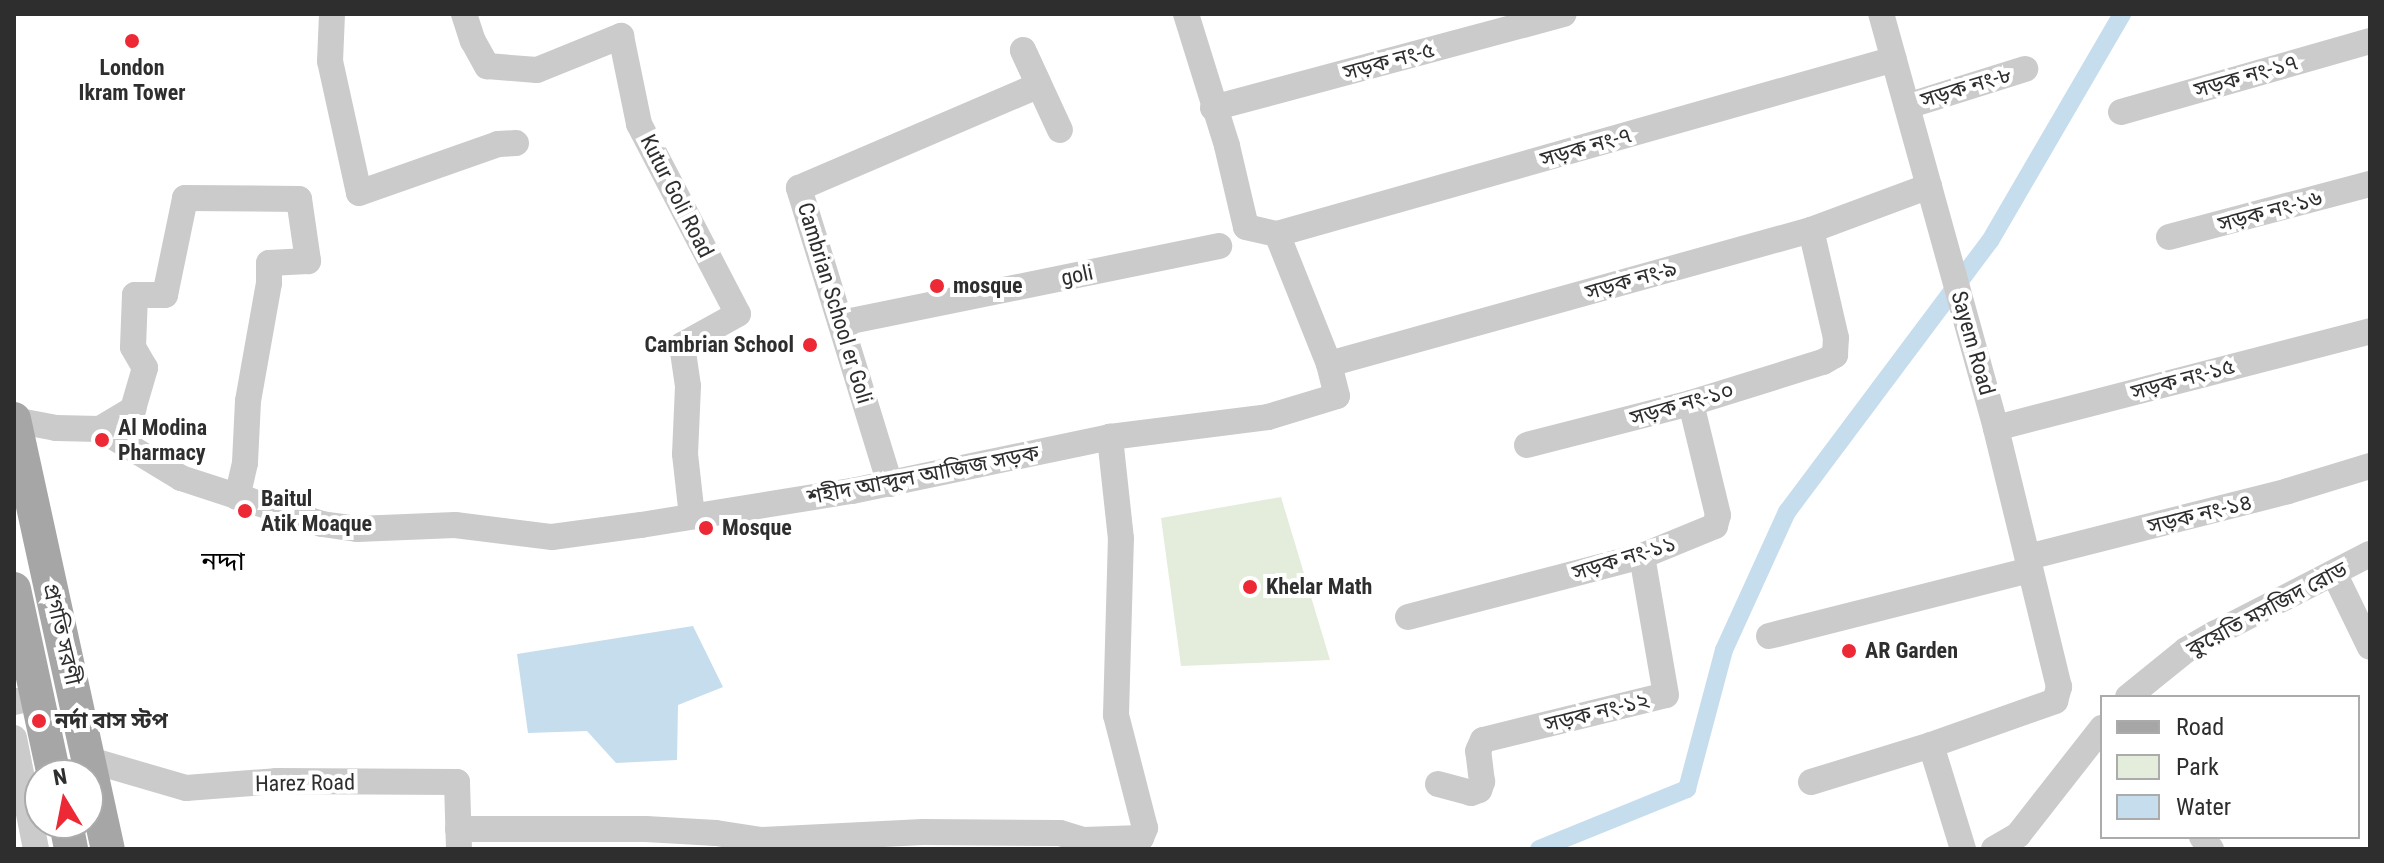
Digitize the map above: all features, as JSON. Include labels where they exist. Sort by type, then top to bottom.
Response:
[{"type":"main road","name":"প্রগতি সরণী","points":[[14,420],[90,759]]},
{"type":"main road","name":"প্রগতি সরণী","points":[[14,589],[25,699],[48,759]]},
{"type":"main road","name":"প্রগতি সরণী","points":[[104,829],[108,849]]},
{"type":"street","points":[[332,14],[330,61],[359,193],[498,144],[516,143]]},
{"type":"street","name":"Kutur Goli Road","points":[[464,14],[473,41],[487,66],[537,70],[621,36],[639,124],[738,314],[682,345],[688,386],[685,454],[692,516]]},
{"type":"street","points":[[1186,14],[1227,146],[1246,227],[1277,234],[1329,364]]},
{"type":"street","name":"সড়ক নং-৫","points":[[1213,108],[1564,14]]},
{"type":"street","name":"Sayem Road","points":[[1881,14],[1996,428],[2059,687],[2055,701],[1931,745]]},
{"type":"street","name":"সড়ক নং-১৭","points":[[2121,112],[2370,41]]},
{"type":"street","name":"Cambrian School er Goli","points":[[890,484],[799,188],[1039,85],[1023,50],[1060,130]]},
{"type":"street","name":"সড়ক নং-৭","points":[[1277,234],[1894,59]]},
{"type":"street","name":"সড়ক নং-৮","points":[[1907,106],[2025,69]]},
{"type":"street","name":"সড়ক নং-১৬","points":[[2169,237],[2370,184]]},
{"type":"street","name":"সড়ক নং-৯","points":[[1329,364],[1811,230],[1929,186]]},
{"type":"street","points":[[100,429],[133,409],[145,368],[133,347],[135,295],[165,295],[185,198],[299,199],[308,261],[269,263],[248,401],[245,463],[237,497]]},
{"type":"street","name":"সড়ক নং-১০","points":[[1527,445],[1691,403],[1823,362],[1835,355],[1836,338],[1811,230]]},
{"type":"street","name":"goli","points":[[841,323],[1219,246]]},
{"type":"street","name":"সড়ক নং-১৫","points":[[1996,428],[2370,331]]},
{"type":"street","name":"শহীদ আব্দুল আজিজ সড়ক","points":[[14,420],[56,428],[100,429],[181,478],[322,524],[357,529],[455,525],[552,537],[890,484],[1110,437],[1268,417],[1337,396],[1329,364]]},
{"type":"street","name":"সড়ক নং-১১","points":[[1408,617],[1642,556],[1715,526],[1718,515],[1691,403]]},
{"type":"street","points":[[458,839],[646,829],[716,833],[761,840],[955,832],[1060,833],[1083,840],[1141,838],[1145,828],[1116,715],[1121,539],[1110,437]]},
{"type":"street","name":"সড়ক নং-১৪","points":[[1769,636],[2370,466]]},
{"type":"street","name":"কুয়েতি মসজিদ রোড","points":[[2130,695],[2186,650],[2370,554]]},
{"type":"street","name":"সড়ক নং-১২","points":[[1438,784],[1471,793],[1479,790],[1482,782],[1478,751],[1483,740],[1666,695],[1642,556]]},
{"type":"street","points":[[2334,573],[2370,647]]},
{"type":"street","points":[[1994,849],[2018,835],[2100,731]]},
{"type":"street","points":[[14,738],[36,849]]},
{"type":"street","points":[[1811,782],[1931,745],[1963,849]]},
{"type":"street","name":"Harez Road","points":[[104,764],[186,788],[276,781],[457,782],[458,839]]},
{"type":"green space","points":[[1281,497],[1330,660],[1181,666],[1161,518]]},
{"type":"water","points":[[693,626],[723,687],[678,705],[677,760],[616,763],[587,731],[528,733],[517,654]]},
{"type":"waterway","points":[[1539,849],[1687,789],[1724,650],[1787,512],[1990,241],[2122,14]]},
{"type":"place","name":"London Ikram Tower","points":[[132,41]]},
{"type":"place","name":"mosque","points":[[937,286]]},
{"type":"place","name":"Cambrian School","points":[[810,345]]},
{"type":"place","name":"Al Modina Pharmacy","points":[[102,440]]},
{"type":"place","name":"Baitul Atik Moaque","points":[[245,511]]},
{"type":"place","name":"Mosque","points":[[706,528]]},
{"type":"place","name":"Khelar Math","points":[[1250,587]]},
{"type":"place","name":"AR Garden","points":[[1849,651]]},
{"type":"place","name":"নর্দা বাস স্টপ","points":[[39,721]]},
{"type":"district","name":"নদ্দা","points":[[223,562]]}]
